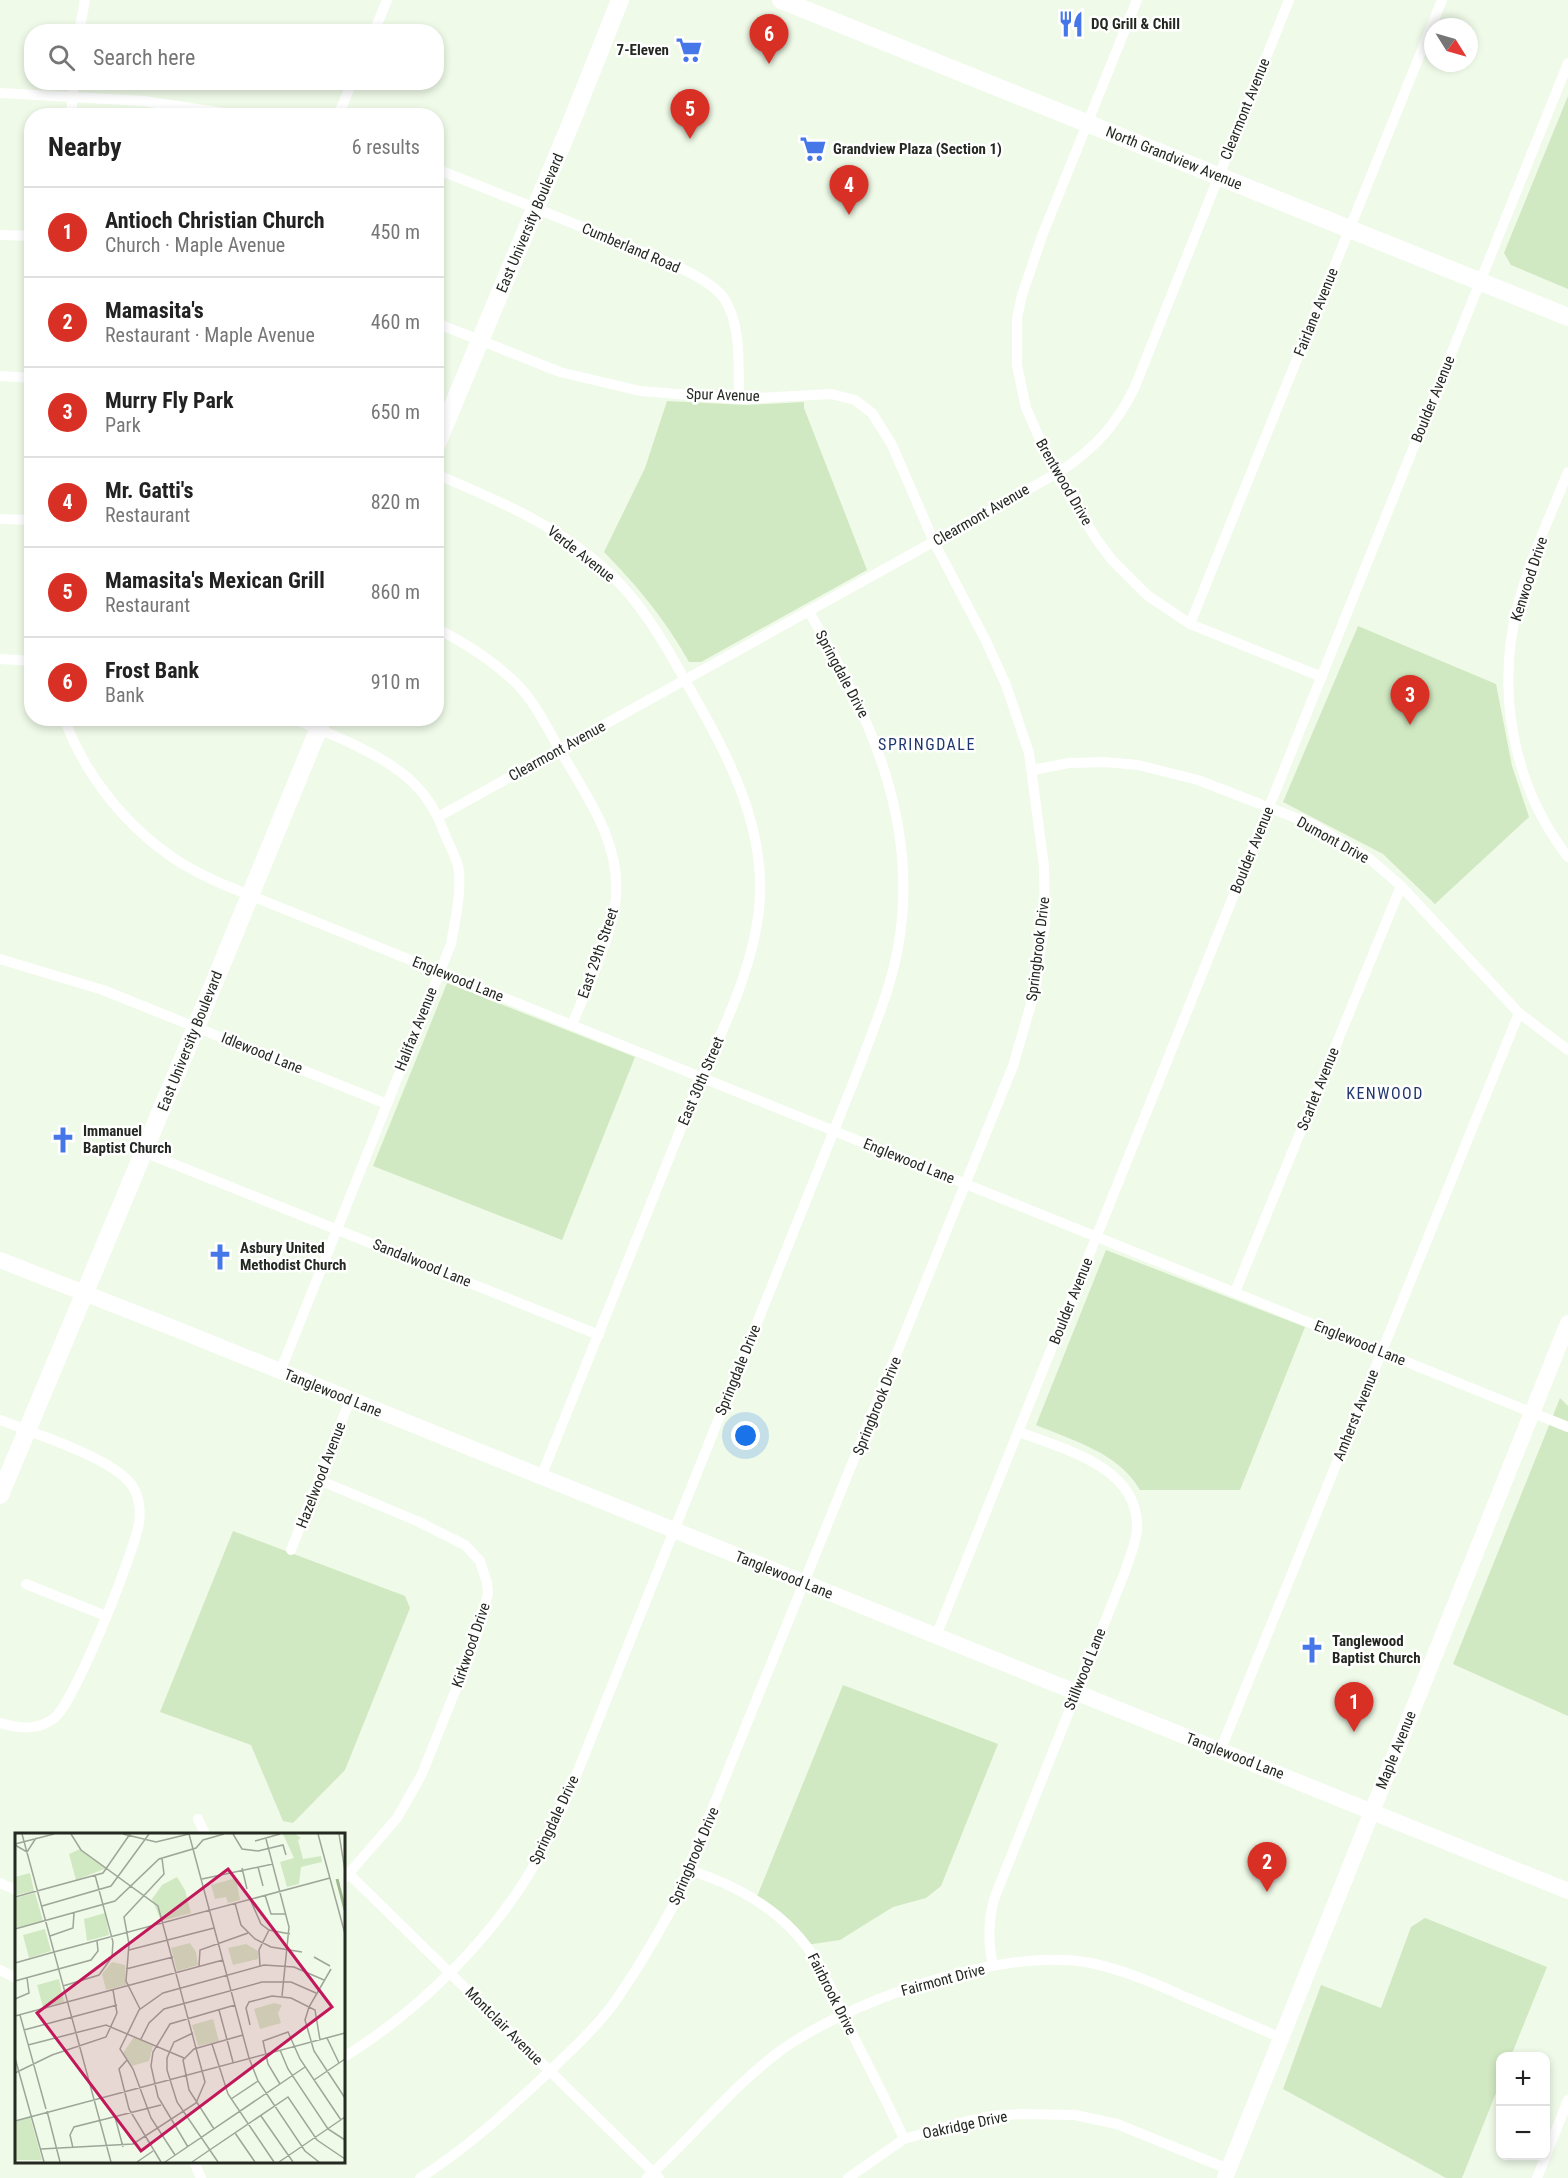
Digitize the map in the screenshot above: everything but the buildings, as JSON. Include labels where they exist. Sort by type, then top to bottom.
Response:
[{"type":"main road","name":"East University Boulevard","points":[[444,427],[620,0]]},
{"type":"main road","name":"North Grandview Avenue","points":[[781,0],[1568,317]]},
{"type":"main road","name":"East University Boulevard","points":[[0,1495],[320,726]]},
{"type":"main road","name":"Tanglewood Lane","points":[[0,1260],[1568,1891]]},
{"type":"main road","name":"Maple Avenue","points":[[1227,2174],[1568,1323]]},
{"type":"street","points":[[80,24],[85,0]]},
{"type":"street","points":[[377,24],[387,0]]},
{"type":"street","name":"Brentwood Drive","points":[[1137,0],[1027,277],[1017,318],[1017,364],[1020,387],[1031,423],[1055,473],[1112,560],[1147,595],[1190,624],[1322,677]]},
{"type":"street","name":"Clearmont Avenue","points":[[438,817],[1055,473],[1084,455],[1105,436],[1121,414],[1134,389],[1289,0]]},
{"type":"street","name":"Fairlane Avenue","points":[[1190,624],[1442,0]]},
{"type":"street","name":"Boulder Avenue","points":[[936,1636],[1568,63]]},
{"type":"street","points":[[71,108],[73,90]]},
{"type":"street","points":[[341,108],[349,90]]},
{"type":"street","points":[[0,93],[144,101],[190,108]]},
{"type":"street","name":"Cumberland Road","points":[[444,172],[683,270],[719,292],[728,304],[733,321],[738,360],[739,399]]},
{"type":"street","points":[[0,235],[24,236]]},
{"type":"street","name":"Spur Avenue","points":[[444,326],[560,372],[640,391],[739,399],[831,394],[845,396],[864,405],[882,426],[934,542]]},
{"type":"street","points":[[0,376],[24,378]]},
{"type":"street","name":"Kenwood Drive","points":[[1568,472],[1519,600],[1509,654],[1508,682],[1512,732],[1525,777],[1546,825],[1568,857]]},
{"type":"street","name":"Verde Avenue","points":[[444,477],[509,505],[561,534],[608,572],[654,626],[685,680]]},
{"type":"street","points":[[0,519],[24,520]]},
{"type":"street","name":"Springbrook Drive","points":[[420,2178],[445,2162],[497,2121],[572,2051],[609,2009],[645,1958],[673,1906],[966,1184],[1028,1022],[1041,952],[1046,891],[1032,770],[1020,723],[1006,685],[977,623],[934,542]]},
{"type":"street","name":"Springdale Drive","points":[[345,2056],[399,2017],[450,1972],[487,1934],[518,1892],[548,1840],[834,1131],[891,977],[903,919],[902,864],[891,795],[871,731],[837,659],[809,612]]},
{"type":"street","name":"East 29th Street","points":[[444,632],[479,652],[514,681],[532,700],[602,823],[614,858],[616,874],[612,921],[572,1025]]},
{"type":"street","points":[[0,660],[24,661]]},
{"type":"street","name":"East 30th Street","points":[[542,1477],[724,1026],[750,957],[759,908],[759,874],[754,833],[742,792],[711,726],[685,680]]},
{"type":"street","name":"Englewood Lane","points":[[67,726],[89,771],[118,811],[150,840],[182,864],[222,884],[1568,1427]]},
{"type":"street","name":"Halifax Avenue","points":[[280,1372],[450,945],[456,916],[459,869],[438,817],[423,794],[406,776],[324,726]]},
{"type":"street","name":"Dumont Drive","points":[[1032,770],[1069,763],[1105,762],[1138,765],[1198,780],[1314,825],[1370,859],[1401,886],[1519,1013],[1568,1050]]},
{"type":"street","name":"Scarlet Avenue","points":[[1235,1292],[1401,886]]},
{"type":"street","name":"Idlewood Lane","points":[[0,959],[103,990],[387,1104]]},
{"type":"street","name":"Amherst Avenue","points":[[1220,1751],[1519,1013]]},
{"type":"street","name":"Sandalwood Lane","points":[[144,1152],[599,1335]]},
{"type":"street","name":"Hazelwood Avenue","points":[[291,1550],[350,1400]]},
{"type":"street","points":[[0,1420],[110,1467],[121,1475],[135,1491],[140,1512],[135,1540],[106,1616],[78,1681],[59,1714],[41,1725],[28,1728],[0,1723]]},
{"type":"street","name":"Stillwood Lane","points":[[993,1966],[989,1944],[989,1920],[994,1899],[1126,1569],[1135,1541],[1137,1518],[1129,1494],[1112,1474],[1071,1452],[1018,1432]]},
{"type":"street","name":"Kirkwood Drive","points":[[319,1480],[417,1521],[465,1545],[480,1561],[488,1594],[474,1644],[422,1774],[396,1818],[346,1876]]},
{"type":"street","points":[[26,1584],[106,1616]]},
{"type":"street","points":[[198,1819],[205,1833]]},
{"type":"street","name":"Fairbrook Drive","points":[[689,1870],[748,1894],[782,1919],[795,1932],[821,1967],[904,2139]]},
{"type":"street","name":"Montclair Avenue","points":[[346,1876],[450,1972],[653,2176]]},
{"type":"street","points":[[0,1883],[15,1890]]},
{"type":"street","name":"Fairmont Drive","points":[[653,2176],[771,2058],[803,2036],[843,2014],[910,1987],[993,1966],[1055,1959],[1107,1967],[1151,1982],[1281,2038]]},
{"type":"street","points":[[0,1970],[15,1978]]},
{"type":"street","points":[[1537,2178],[1568,2100]]},
{"type":"street","name":"Oakridge Drive","points":[[848,2178],[904,2139],[991,2116],[1029,2114],[1075,2115],[1117,2124],[1227,2174]]},
{"type":"street","points":[[194,2163],[201,2178]]},
{"type":"green space","points":[[1568,96],[1568,289],[1511,265],[1504,253]]},
{"type":"green space","points":[[667,401],[746,405],[804,402],[804,408],[867,570],[701,662],[689,662],[650,604],[604,552],[645,468]]},
{"type":"green space","points":[[1358,626],[1496,684],[1512,766],[1529,817],[1435,904],[1383,854],[1283,802]]},
{"type":"green space","points":[[447,983],[635,1057],[562,1240],[373,1166]]},
{"type":"green space","points":[[1106,1250],[1305,1327],[1240,1490],[1140,1490],[1131,1477],[1108,1457],[1036,1425]]},
{"type":"green space","points":[[1560,1398],[1568,1406],[1568,1716],[1453,1664]]},
{"type":"green space","points":[[233,1531],[405,1596],[410,1608],[345,1770],[293,1823],[283,1821],[251,1745],[160,1712]]},
{"type":"green space","points":[[843,1685],[998,1744],[941,1886],[926,1898],[893,1907],[840,1940],[806,1945],[756,1899]]},
{"type":"green space","points":[[1425,1918],[1547,1967],[1513,2052],[1496,2052],[1496,2093],[1462,2178],[1446,2178],[1283,2089],[1321,1985],[1381,2008],[1411,1927]]},
{"type":"place","name":"DQ Grill & Chill","points":[[1071,24]]},
{"type":"place","name":"7-Eleven","points":[[689,50]]},
{"type":"place","name":"Frost Bank","points":[[769,64]]},
{"type":"place","name":"Mamasita's Mexican Grill","points":[[690,139]]},
{"type":"place","name":"Grandview Plaza (Section 1)","points":[[813,149]]},
{"type":"place","name":"Mr. Gatti's","points":[[849,215]]},
{"type":"place","name":"Murry Fly Park","points":[[1410,725]]},
{"type":"place","name":"Immanuel Baptist Church","points":[[63,1140]]},
{"type":"place","name":"Asbury United Methodist Church","points":[[220,1257]]},
{"type":"place","name":"Tanglewood Baptist Church","points":[[1312,1650]]},
{"type":"place","name":"Antioch Christian Church","points":[[1354,1732]]},
{"type":"place","name":"Mamasita's","points":[[1267,1892]]},
{"type":"district","name":"SPRINGDALE","points":[[927,744]]},
{"type":"district","name":"KENWOOD","points":[[1385,1093]]}]
